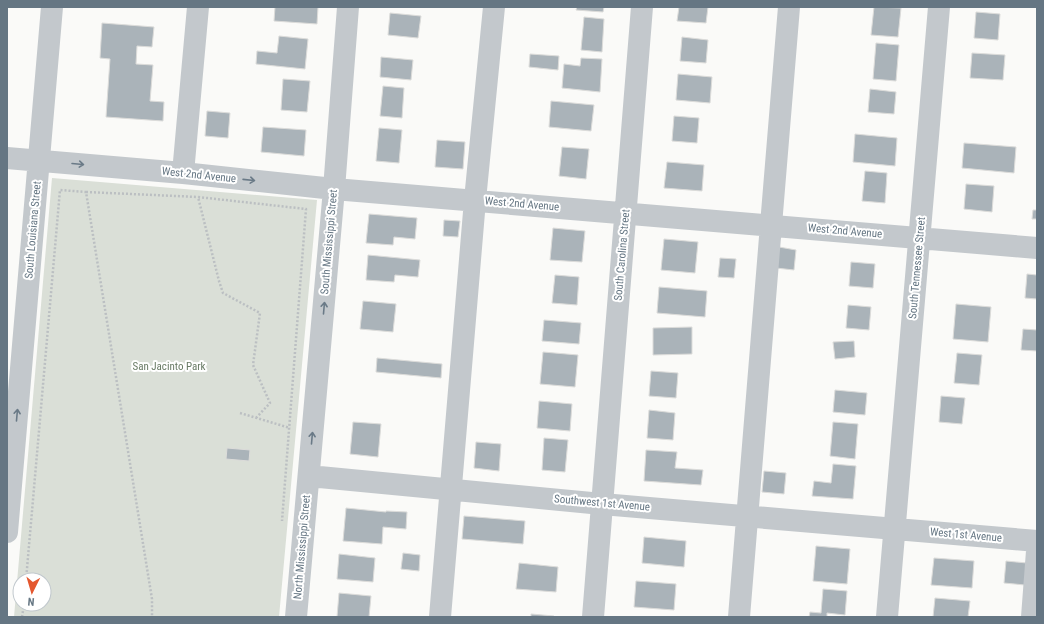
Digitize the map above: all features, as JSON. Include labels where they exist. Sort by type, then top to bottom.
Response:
[{"type":"street","name":"South Louisiana Street","points":[[7,532],[10,453],[39,161],[52,7]]},
{"type":"street","points":[[183,173],[198,7]]},
{"type":"street","name":"South Mississippi Street","points":[[309,476],[348,7]]},
{"type":"street","points":[[440,617],[475,200],[494,7]]},
{"type":"street","name":"South Carolina Street","points":[[592,617],[642,7]]},
{"type":"street","points":[[739,617],[789,7]]},
{"type":"street","name":"South Tennessee Street","points":[[887,617],[939,7]]},
{"type":"street","name":"West 2nd Avenue","points":[[7,158],[183,173],[334,189],[1037,248]]},
{"type":"street","name":"Southwest 1st Avenue","points":[[309,476],[602,504],[894,529]]},
{"type":"street","name":"North Mississippi Street","points":[[296,617],[309,476]]},
{"type":"street","name":"West 1st Avenue","points":[[894,529],[1037,541]]},
{"type":"street","points":[[1032,617],[1037,551]]},
{"type":"path","points":[[27,572],[60,190],[198,197],[306,209],[282,522]]},
{"type":"path","points":[[86,192],[151,591],[152,617]]},
{"type":"path","points":[[198,197],[223,293],[260,313],[253,366],[270,403],[256,418]]},
{"type":"path","points":[[240,413],[290,428]]},
{"type":"green space","name":"San Jacinto Park","points":[[52,178],[317,200],[279,617],[14,617],[14,612],[52,612],[52,572],[18,572]]},
{"type":"building","points":[[275,7],[318,7],[317,24],[274,21]]},
{"type":"building","points":[[577,7],[604,7],[603,12],[576,10]]},
{"type":"building","points":[[679,7],[708,7],[706,23],[677,21]]},
{"type":"building","points":[[874,7],[901,8],[898,37],[871,35]]},
{"type":"building","points":[[976,12],[1000,14],[998,40],[974,38]]},
{"type":"building","points":[[390,13],[421,16],[418,38],[388,35]]},
{"type":"building","points":[[584,17],[604,19],[602,52],[581,50]]},
{"type":"building","points":[[102,23],[154,27],[152,47],[137,46],[136,64],[153,65],[150,101],[164,102],[163,121],[106,117],[110,59],[100,58]]},
{"type":"building","points":[[279,36],[308,39],[305,69],[256,64],[257,51],[277,53]]},
{"type":"building","points":[[682,37],[708,40],[706,63],[680,61]]},
{"type":"building","points":[[876,43],[899,45],[896,81],[873,79]]},
{"type":"building","points":[[972,53],[1005,55],[1003,80],[970,78]]},
{"type":"building","points":[[530,54],[559,56],[558,70],[529,67]]},
{"type":"building","points":[[381,57],[413,60],[411,80],[380,77]]},
{"type":"building","points":[[581,58],[602,59],[600,92],[562,88],[564,64],[580,66]]},
{"type":"building","points":[[678,74],[712,77],[710,103],[676,100]]},
{"type":"building","points":[[283,79],[310,81],[307,112],[281,110]]},
{"type":"building","points":[[383,86],[404,88],[402,118],[380,116]]},
{"type":"building","points":[[870,89],[896,92],[894,114],[868,112]]},
{"type":"building","points":[[551,101],[594,105],[591,131],[549,127]]},
{"type":"building","points":[[207,111],[230,113],[228,138],[205,136]]},
{"type":"building","points":[[674,116],[699,118],[697,143],[672,141]]},
{"type":"building","points":[[263,127],[306,130],[304,156],[261,152]]},
{"type":"building","points":[[379,128],[402,130],[399,163],[376,161]]},
{"type":"building","points":[[855,134],[897,138],[895,166],[853,162]]},
{"type":"building","points":[[437,140],[465,142],[463,169],[435,167]]},
{"type":"building","points":[[964,143],[1016,147],[1014,173],[962,168]]},
{"type":"building","points":[[562,147],[589,149],[586,179],[559,176]]},
{"type":"building","points":[[667,162],[704,165],[702,191],[664,188]]},
{"type":"building","points":[[865,171],[887,173],[885,203],[862,201]]},
{"type":"building","points":[[966,184],[994,186],[992,212],[964,209]]},
{"type":"building","points":[[1033,210],[1037,210],[1037,219],[1032,219]]},
{"type":"building","points":[[369,214],[417,218],[415,239],[394,237],[393,245],[366,243]]},
{"type":"building","points":[[444,220],[460,221],[458,237],[443,236]]},
{"type":"building","points":[[553,228],[585,231],[582,262],[550,260]]},
{"type":"building","points":[[664,239],[698,242],[695,273],[661,270]]},
{"type":"building","points":[[779,247],[796,250],[794,270],[776,268]]},
{"type":"building","points":[[368,255],[420,260],[418,277],[395,275],[394,282],[366,280]]},
{"type":"building","points":[[720,258],[736,259],[734,278],[718,277]]},
{"type":"building","points":[[851,262],[875,264],[873,288],[849,286]]},
{"type":"building","points":[[1027,274],[1037,275],[1037,299],[1025,298]]},
{"type":"building","points":[[555,275],[579,277],[577,305],[552,303]]},
{"type":"building","points":[[659,287],[707,291],[705,317],[657,313]]},
{"type":"building","points":[[363,301],[396,304],[393,332],[360,329]]},
{"type":"building","points":[[956,304],[991,307],[988,342],[953,339]]},
{"type":"building","points":[[848,305],[871,307],[869,330],[846,328]]},
{"type":"building","points":[[544,320],[581,323],[579,344],[542,341]]},
{"type":"building","points":[[692,327],[692,354],[653,355],[653,328]]},
{"type":"building","points":[[1023,329],[1037,330],[1037,351],[1021,350]]},
{"type":"building","points":[[854,341],[855,357],[835,359],[833,342]]},
{"type":"building","points":[[543,352],[578,355],[575,387],[540,384]]},
{"type":"building","points":[[957,353],[982,355],[979,385],[954,383]]},
{"type":"building","points":[[377,358],[442,364],[441,378],[376,372]]},
{"type":"building","points":[[651,371],[678,373],[676,398],[649,396]]},
{"type":"building","points":[[835,390],[867,393],[865,415],[833,412]]},
{"type":"building","points":[[941,396],[965,398],[962,424],[939,422]]},
{"type":"building","points":[[539,401],[572,404],[570,431],[537,428]]},
{"type":"building","points":[[649,410],[675,413],[673,440],[647,438]]},
{"type":"building","points":[[353,422],[381,424],[378,457],[350,454]]},
{"type":"building","points":[[833,422],[858,424],[855,459],[830,456]]},
{"type":"building","points":[[544,438],[568,440],[565,472],[542,470]]},
{"type":"building","points":[[476,442],[501,444],[499,471],[474,468]]},
{"type":"building","points":[[227,448],[250,450],[249,461],[226,459]]},
{"type":"building","points":[[646,450],[677,452],[675,468],[703,470],[701,485],[644,481]]},
{"type":"building","points":[[833,464],[856,466],[853,499],[812,496],[814,481],[831,483]]},
{"type":"building","points":[[764,471],[786,473],[784,494],[762,492]]},
{"type":"building","points":[[346,508],[386,512],[407,512],[406,529],[383,527],[382,544],[343,541]]},
{"type":"building","points":[[464,516],[525,521],[523,544],[462,539]]},
{"type":"building","points":[[644,537],[686,541],[684,567],[642,563]]},
{"type":"building","points":[[816,546],[850,549],[847,584],[813,581]]},
{"type":"building","points":[[403,553],[420,555],[419,571],[401,569]]},
{"type":"building","points":[[339,554],[375,558],[373,582],[337,579]]},
{"type":"building","points":[[934,558],[974,561],[972,588],[931,585]]},
{"type":"building","points":[[1006,561],[1027,563],[1025,585],[1004,583]]},
{"type":"building","points":[[519,563],[558,567],[556,592],[516,589]]},
{"type":"building","points":[[636,581],[676,584],[674,610],[634,607]]},
{"type":"building","points":[[823,589],[847,591],[845,615],[827,613],[827,617],[809,617],[810,612],[821,613]]},
{"type":"building","points":[[339,593],[371,596],[369,617],[337,617]]},
{"type":"building","points":[[935,598],[970,601],[968,617],[933,617]]},
{"type":"building","points":[[531,614],[554,616],[554,617],[531,617]]}]
